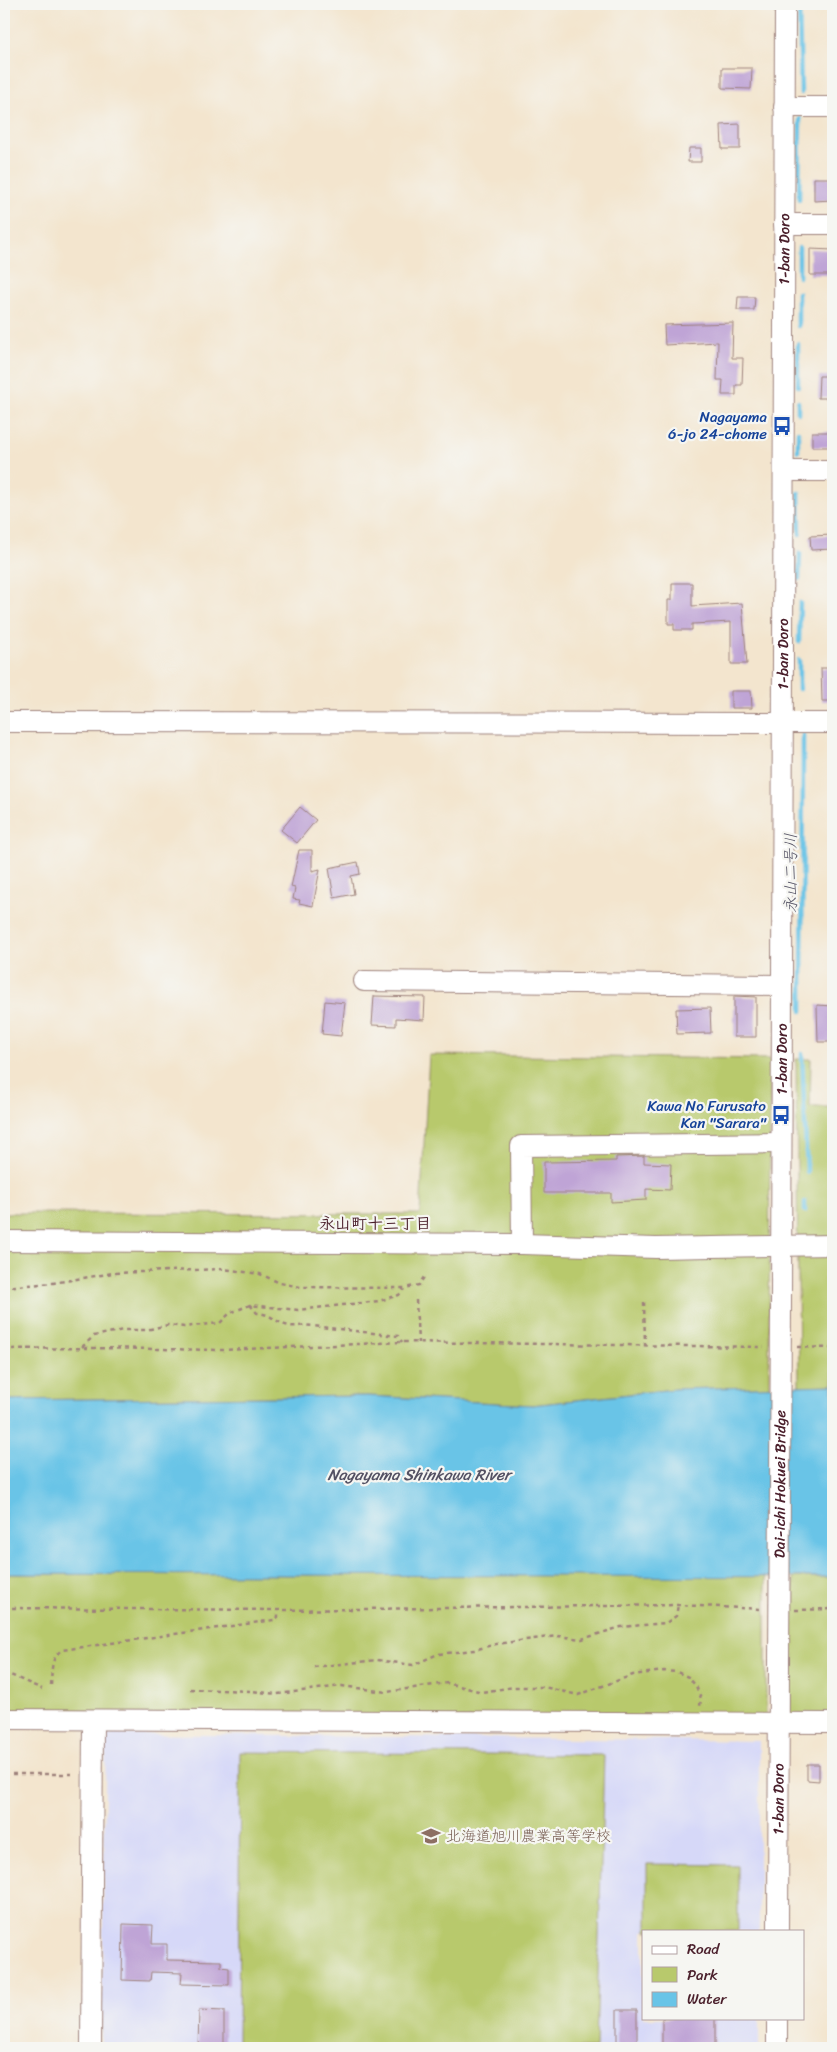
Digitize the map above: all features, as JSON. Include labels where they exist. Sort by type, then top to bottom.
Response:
[{"type":"street","name":"1-ban Doro","points":[[781,1304],[785,4]]},
{"type":"street","points":[[784,107],[833,107]]},
{"type":"street","points":[[784,224],[833,224]]},
{"type":"street","points":[[784,471],[833,471]]},
{"type":"street","points":[[4,722],[833,723]]},
{"type":"street","points":[[364,981],[782,986]]},
{"type":"street","points":[[522,1244],[521,1146],[781,1143]]},
{"type":"street","points":[[4,1241],[522,1244],[656,1248],[833,1245]]},
{"type":"street","name":"Dai-ichi Hokuei Bridge","points":[[779,1665],[781,1304]]},
{"type":"street","name":"1-ban Doro","points":[[778,1930],[779,1665]]},
{"type":"street","points":[[4,1719],[833,1724]]},
{"type":"street","points":[[91,2048],[93,1720]]},
{"type":"street","points":[[777,2020],[777,2048]]},
{"type":"path","points":[[4,1287],[53,1283],[113,1273],[223,1269],[260,1274],[280,1283],[301,1287],[405,1288],[419,1285],[424,1277]]},
{"type":"path","points":[[81,1348],[94,1336],[123,1330],[220,1323],[230,1313],[250,1305],[298,1310],[379,1301],[399,1295],[405,1288]]},
{"type":"path","points":[[416,1300],[418,1343]]},
{"type":"path","points":[[644,1302],[644,1344]]},
{"type":"path","points":[[250,1305],[257,1313],[264,1313],[284,1326],[304,1325],[398,1336],[402,1342]]},
{"type":"path","points":[[4,1349],[223,1350],[402,1342],[768,1347]]},
{"type":"path","points":[[788,1347],[833,1348]]},
{"type":"path","points":[[314,1667],[377,1660],[413,1665],[438,1654],[474,1650],[496,1644],[556,1636],[582,1639],[621,1627],[666,1623],[676,1616],[678,1606]]},
{"type":"path","points":[[4,1608],[278,1610],[678,1606],[764,1609]]},
{"type":"path","points":[[793,1610],[833,1609]]},
{"type":"path","points":[[52,1685],[56,1654],[62,1650],[274,1620],[278,1617],[278,1610]]},
{"type":"path","points":[[190,1689],[252,1690],[277,1694],[342,1686],[387,1692],[447,1683],[482,1692],[514,1687],[544,1687],[578,1695],[633,1675],[664,1671],[676,1672],[688,1677],[696,1686],[701,1698],[699,1722]]},
{"type":"path","points":[[4,1672],[42,1689]]},
{"type":"path","points":[[4,1774],[93,1774]]},
{"type":"shaded area","name":"北海道旭川農業高等学校","points":[[106,1734],[759,1741],[759,1930],[642,1930],[642,2020],[759,2020],[759,2048],[101,2048]]},
{"type":"green space","points":[[429,1055],[770,1059],[769,1387],[674,1389],[532,1405],[368,1396],[4,1400],[4,1213],[420,1214]]},
{"type":"green space","points":[[796,1059],[811,1059],[810,1107],[833,1107],[833,1385],[799,1386]]},
{"type":"green space","points":[[4,1574],[766,1576],[766,1723],[4,1713]]},
{"type":"green space","points":[[794,1577],[833,1577],[833,1723],[789,1723]]},
{"type":"green space","points":[[240,1752],[604,1755],[596,2048],[238,2048]]},
{"type":"green space","points":[[647,1864],[738,1865],[738,1930],[647,1930]]},
{"type":"water","name":"Nagayama Shinkawa River","points":[[833,1385],[833,1577],[4,1574],[4,1400],[368,1396],[532,1405],[674,1389]]},
{"type":"building","points":[[722,68],[752,68],[751,89],[722,88]]},
{"type":"building","points":[[740,124],[740,149],[722,149],[721,125]]},
{"type":"building","points":[[689,148],[701,148],[701,162],[688,162]]},
{"type":"building","points":[[814,178],[832,178],[832,200],[814,201]]},
{"type":"building","points":[[810,249],[833,250],[833,275],[810,275]]},
{"type":"building","points":[[738,297],[755,297],[754,310],[737,310]]},
{"type":"building","points":[[733,323],[732,358],[743,358],[742,385],[736,385],[736,395],[722,395],[723,380],[717,380],[718,342],[665,345],[664,325]]},
{"type":"building","points":[[819,376],[833,376],[833,398],[818,398]]},
{"type":"building","points":[[812,432],[833,432],[833,447],[812,447]]},
{"type":"building","points":[[833,535],[833,549],[811,550],[810,536]]},
{"type":"building","points":[[672,583],[692,583],[692,606],[742,603],[747,664],[731,664],[731,622],[692,624],[692,630],[674,630],[674,624],[668,624],[668,600],[672,600]]},
{"type":"building","points":[[821,668],[833,668],[833,701],[822,701]]},
{"type":"building","points":[[731,691],[751,691],[752,708],[731,708]]},
{"type":"building","points":[[300,807],[316,820],[297,843],[281,830]]},
{"type":"building","points":[[299,850],[312,850],[312,871],[320,869],[313,906],[299,903],[300,900],[293,899],[295,888],[291,887]]},
{"type":"building","points":[[358,862],[360,874],[351,876],[354,894],[334,898],[329,868]]},
{"type":"building","points":[[374,996],[425,997],[424,1020],[396,1018],[396,1026],[372,1025]]},
{"type":"building","points":[[734,996],[756,997],[756,1037],[734,1037]]},
{"type":"building","points":[[325,1001],[345,1003],[341,1036],[322,1034]]},
{"type":"building","points":[[817,1005],[833,1006],[831,1042],[818,1042]]},
{"type":"building","points":[[710,1008],[711,1033],[677,1034],[676,1009]]},
{"type":"building","points":[[644,1156],[644,1163],[671,1164],[670,1190],[646,1189],[646,1200],[611,1202],[611,1193],[544,1193],[544,1162],[616,1161],[616,1157]]},
{"type":"building","points":[[807,1764],[819,1764],[819,1781],[807,1780]]},
{"type":"building","points":[[123,1924],[153,1925],[152,1944],[167,1944],[167,1960],[221,1961],[221,1967],[229,1968],[229,1985],[181,1984],[182,1973],[151,1972],[150,1981],[122,1980]]},
{"type":"building","points":[[199,2010],[224,2011],[224,2048],[198,2048]]},
{"type":"building","points":[[617,2010],[637,2010],[637,2048],[617,2048]]},
{"type":"building","points":[[662,2020],[715,2020],[715,2048],[662,2048]]},
{"type":"waterway","name":"永山二号川","points":[[799,4],[801,93]]},
{"type":"waterway","name":"永山二号川","points":[[799,199],[800,119]]},
{"type":"waterway","name":"永山二号川","points":[[799,248],[799,277]]},
{"type":"waterway","name":"永山二号川","points":[[798,293],[798,326]]},
{"type":"waterway","name":"永山二号川","points":[[798,344],[798,386]]},
{"type":"waterway","name":"永山二号川","points":[[798,402],[798,413]]},
{"type":"waterway","name":"永山二号川","points":[[798,432],[798,451]]},
{"type":"waterway","name":"永山二号川","points":[[799,493],[800,534]]},
{"type":"waterway","name":"永山二号川","points":[[799,579],[800,553]]},
{"type":"waterway","name":"永山二号川","points":[[799,642],[800,603]]},
{"type":"waterway","name":"永山二号川","points":[[799,660],[799,689]]},
{"type":"waterway","name":"永山二号川","points":[[802,1011],[803,735]]},
{"type":"waterway","name":"永山二号川","points":[[802,1054],[807,1172]]},
{"type":"waterway","name":"永山二号川","points":[[805,1202],[805,1211]]},
{"type":"place","name":"Nagayama 6-jo 24-chome","points":[[782,426]]},
{"type":"place","name":"Kawa No Furusato Kan \"Sarara\"","points":[[781,1115]]},
{"type":"place","name":"北海道旭川農業高等学校","points":[[431,1836]]},
{"type":"district","name":"永山町十三丁目","points":[[375,1223]]}]
